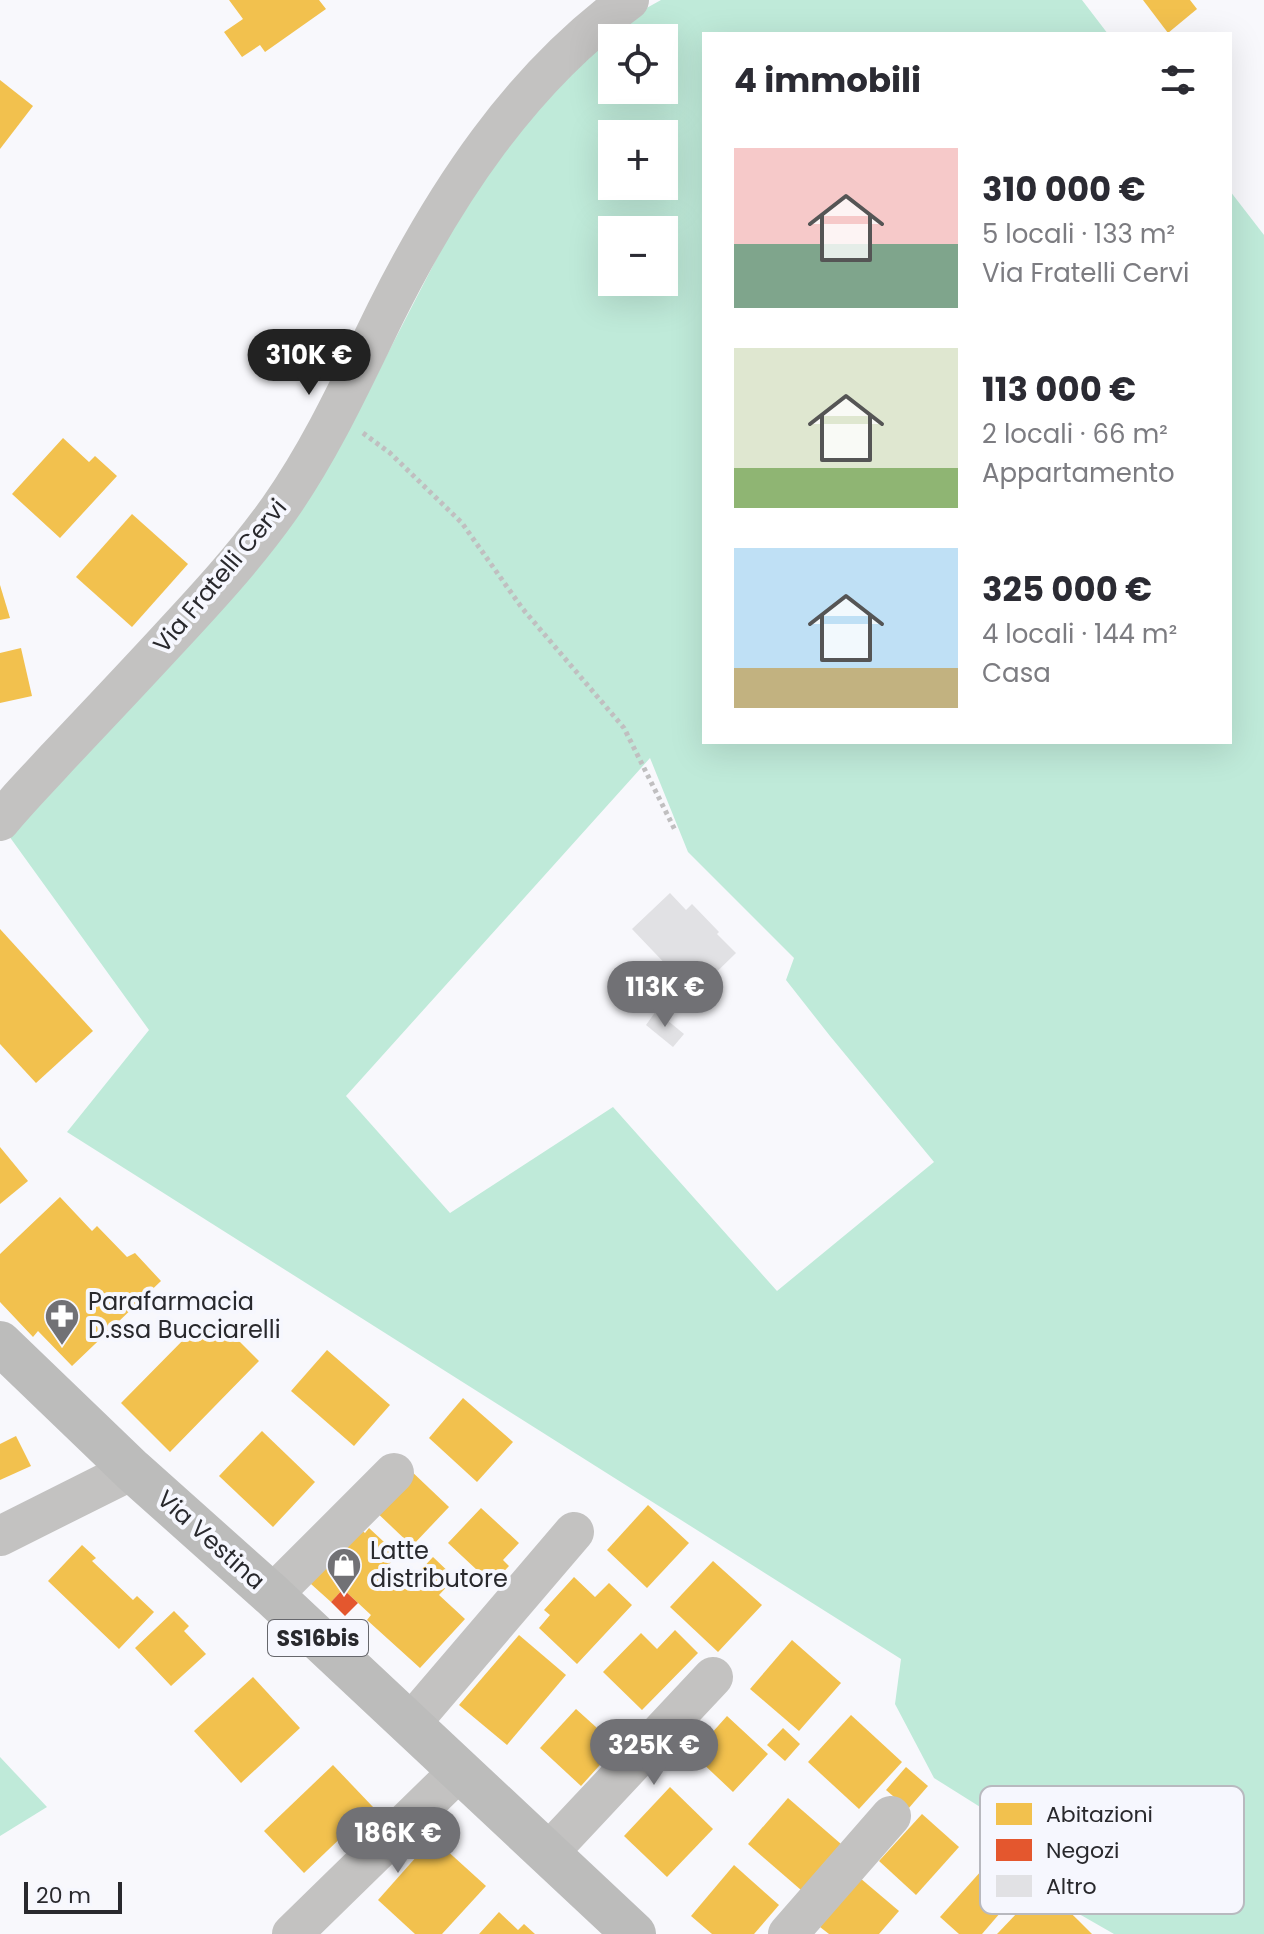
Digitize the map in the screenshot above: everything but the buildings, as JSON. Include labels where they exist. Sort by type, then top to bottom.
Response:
[{"type":"main road","name":"Via Vestina","points":[[0,1343],[132,1470],[272,1595],[634,1934]]},
{"type":"street","name":"Via Fratelli Cervi","points":[[0,821],[238,563],[288,497],[335,416],[419,248],[464,174],[544,76],[578,42],[629,0]]},
{"type":"street","points":[[0,1536],[132,1470]]},
{"type":"street","points":[[272,1595],[394,1473]]},
{"type":"street","points":[[410,1724],[574,1532]]},
{"type":"street","points":[[548,1853],[713,1677]]},
{"type":"street","points":[[292,1934],[460,1770]]},
{"type":"street","points":[[788,1934],[891,1816]]},
{"type":"path","points":[[335,416],[390,453],[462,523],[522,608],[624,728],[675,830]]},
{"type":"green space","points":[[661,0],[1082,0],[1106,32],[702,32],[702,744],[1232,744],[1232,194],[1264,235],[1264,1934],[1114,1934],[1079,1914],[1244,1914],[1244,1786],[980,1786],[980,1807],[934,1778],[895,1704],[901,1659],[67,1132],[149,1030],[9,836],[358,411],[473,188],[585,52],[598,43],[598,104],[678,104],[678,24],[624,24]],"holes":[[[650,758],[688,852],[794,958],[786,980],[934,1162],[777,1291],[613,1107],[450,1213],[346,1096]]]},
{"type":"green space","points":[[0,1757],[47,1807],[0,1836]]},
{"type":"place","name":"Parafarmacia D.ssa Bucciarelli","points":[[62,1347]]},
{"type":"place","name":"Latte distributore","points":[[344,1596]]}]
